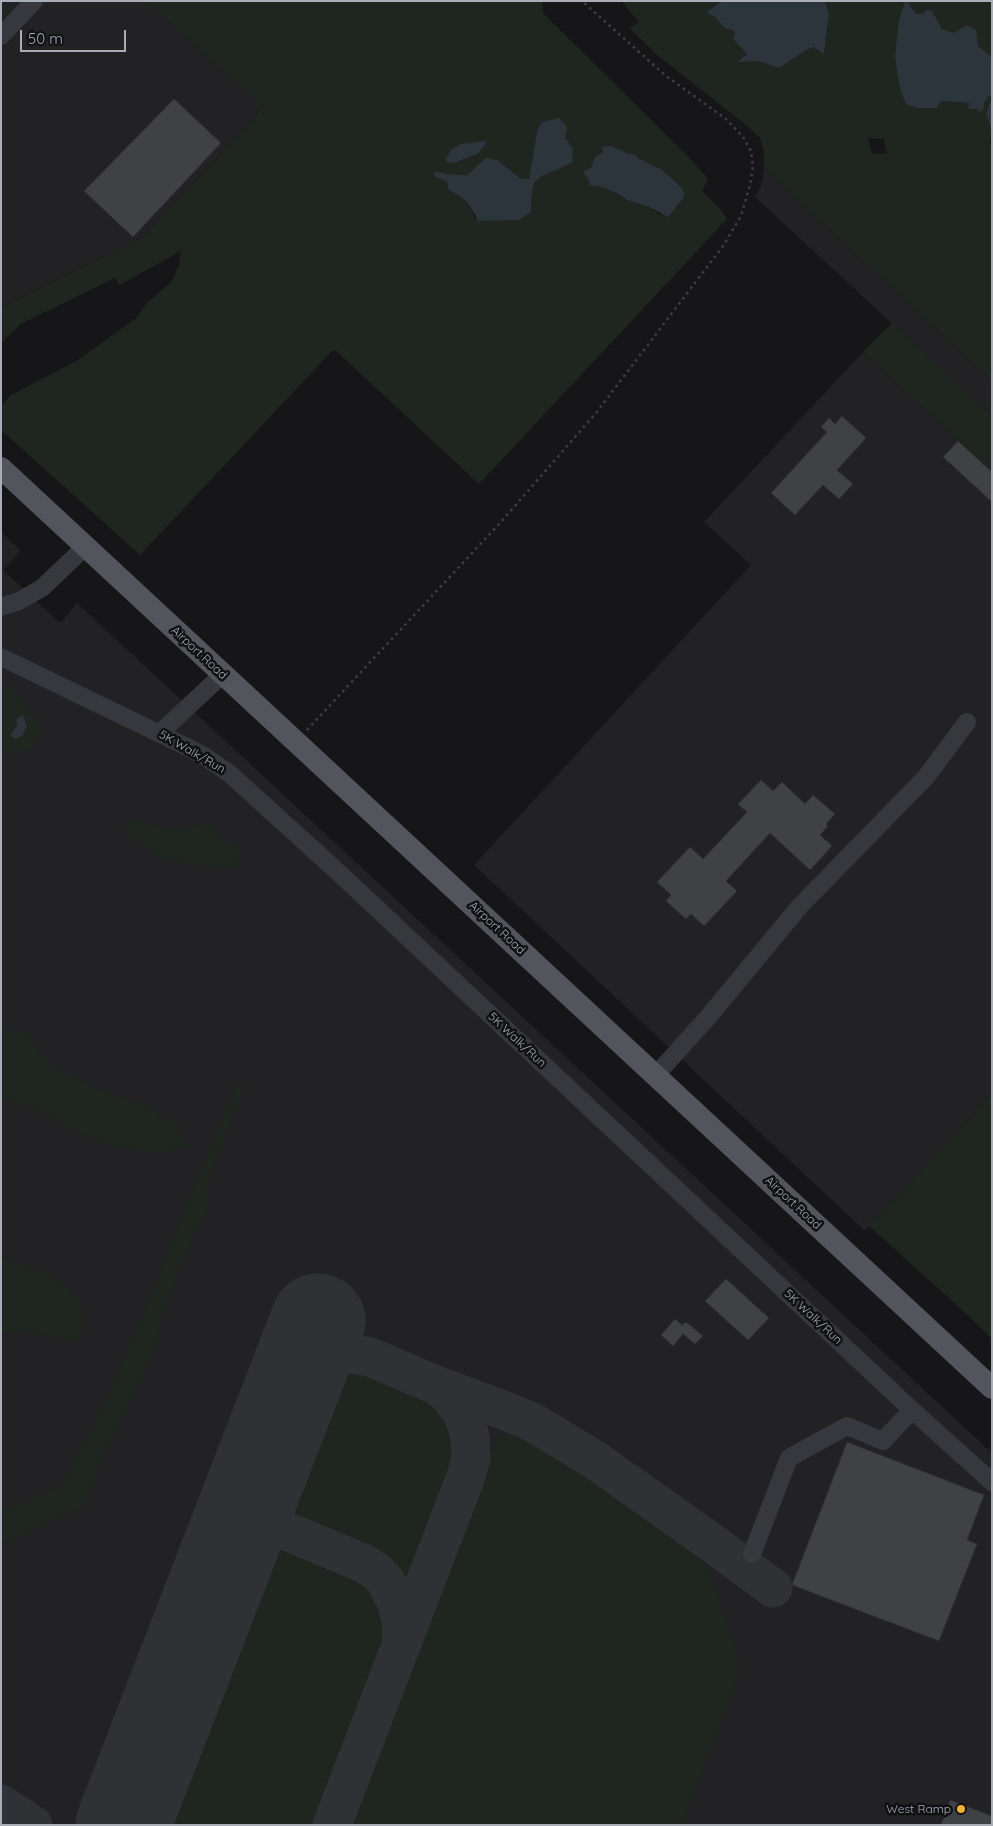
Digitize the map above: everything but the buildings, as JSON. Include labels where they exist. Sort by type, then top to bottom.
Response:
[{"type":"main road","name":"Airport Road","points":[[1,468],[992,1388]]},
{"type":"lane","points":[[1,36],[34,1]]},
{"type":"lane","points":[[1,607],[19,601],[42,588],[85,547]]},
{"type":"lane","name":"5K Walk/Run","points":[[1,657],[204,756],[242,785],[912,1410],[992,1482]]},
{"type":"lane","points":[[160,733],[223,674]]},
{"type":"lane","points":[[656,1075],[709,1016],[800,906],[926,777],[967,722]]},
{"type":"lane","points":[[752,1554],[789,1458],[847,1426],[883,1440],[912,1410]]},
{"type":"path","points":[[296,742],[500,523],[596,413],[723,246],[741,216],[753,167],[751,151],[743,137],[726,120],[666,76],[582,1]]},
{"type":"shaded area","points":[[1,1],[146,1],[262,105],[252,121],[143,237],[1,307]]},
{"type":"shaded area","points":[[146,1],[542,1],[543,13],[687,155],[708,179],[702,191],[722,211],[727,219],[479,484],[334,349],[140,555],[1,430],[1,406],[11,395],[78,360],[135,319],[146,304],[172,281],[179,265],[181,251],[120,285],[115,278],[21,324],[1,343],[1,307],[143,237],[252,121],[262,106]],"holes":[[[537,131],[565,138],[573,148],[572,163],[540,177],[534,183],[531,211],[497,220],[477,221],[466,201],[448,189],[445,174],[467,175],[475,167],[521,179],[529,179]],[[475,143],[464,159],[454,163],[461,144]],[[611,146],[662,170],[662,216],[649,207],[627,200],[618,193],[589,185],[589,180],[603,152]]]},
{"type":"shaded area","points":[[621,1],[722,1],[706,12],[715,17],[725,28],[733,31],[735,35],[733,39],[747,54],[738,61],[758,61],[779,68],[814,47],[824,54],[829,14],[825,1],[905,1],[899,20],[937,108],[940,101],[969,103],[984,107],[983,103],[989,96],[992,98],[986,113],[992,132],[989,144],[992,145],[992,381],[764,169],[764,150],[760,138],[656,54],[629,28],[639,22]],"holes":[[[868,138],[884,139],[887,154],[872,153]]]},
{"type":"shaded area","points":[[722,1],[825,1],[829,14],[824,54],[813,47],[779,68],[758,61],[737,62],[747,54],[733,39],[734,31],[725,28],[715,17],[706,12]]},
{"type":"shaded area","points":[[905,1],[907,1],[916,14],[923,14],[927,9],[932,11],[942,29],[954,33],[967,25],[976,30],[978,46],[992,57],[992,98],[989,96],[981,112],[976,109],[968,109],[969,103],[941,101],[937,108],[918,108],[906,104],[900,88],[895,57],[899,20]]},
{"type":"shaded area","points":[[907,1],[992,1],[992,57],[978,46],[954,33],[942,29],[932,11],[916,14]]},
{"type":"shaded area","points":[[992,98],[992,132],[986,113]]},
{"type":"shaded area","points":[[559,118],[567,127],[565,138],[573,148],[572,163],[540,177],[534,183],[531,212],[519,220],[477,221],[476,216],[466,201],[448,189],[447,182],[434,176],[435,171],[445,174],[467,175],[486,158],[497,160],[521,179],[529,179],[537,131],[542,122]]},
{"type":"shaded area","points":[[487,141],[479,153],[454,163],[446,162],[446,158],[452,149],[461,144]]},
{"type":"shaded area","points":[[611,146],[635,155],[662,170],[682,188],[684,197],[668,217],[649,207],[627,200],[617,193],[589,185],[589,180],[583,172],[592,167],[594,158],[603,152],[602,147]]},
{"type":"shaded area","points":[[764,169],[992,381],[992,416],[755,197],[762,183]]},
{"type":"shaded area","points":[[892,323],[992,416],[992,472],[863,352]]},
{"type":"shaded area","points":[[863,352],[992,472],[992,1094],[865,1231],[474,865],[751,565],[704,522]]},
{"type":"shaded area","points":[[1,532],[21,551],[3,570],[60,623],[77,603],[992,1453],[992,1825],[1,1825]]},
{"type":"shaded area","points":[[13,686],[17,690],[16,693],[44,730],[32,745],[33,750],[1,753],[1,687],[9,688]]},
{"type":"shaded area","points":[[23,715],[27,726],[22,736],[15,739],[10,735],[18,725],[16,722],[17,718]]},
{"type":"shaded area","points":[[141,820],[163,828],[181,829],[208,824],[215,829],[219,837],[239,847],[237,865],[230,868],[192,866],[157,855],[128,836],[124,826],[133,821]]},
{"type":"shaded area","points":[[1,1029],[25,1032],[35,1040],[35,1049],[53,1065],[94,1087],[153,1108],[157,1115],[182,1125],[180,1137],[193,1148],[177,1148],[158,1154],[118,1147],[78,1133],[41,1112],[1,1096]]},
{"type":"shaded area","points":[[241,1073],[243,1091],[211,1174],[209,1209],[195,1232],[165,1308],[154,1353],[116,1432],[105,1449],[87,1502],[82,1508],[1,1544],[1,1512],[61,1486],[67,1478],[78,1452],[104,1405],[147,1305]]},
{"type":"shaded area","points":[[992,1094],[992,1339],[869,1226]]},
{"type":"shaded area","points":[[1,1258],[51,1274],[81,1302],[85,1322],[79,1343],[48,1335],[1,1331]]},
{"type":"shaded area","points":[[352,1367],[368,1370],[416,1389],[434,1399],[446,1411],[452,1421],[458,1439],[456,1470],[408,1594],[394,1570],[380,1557],[297,1522],[288,1505],[287,1492],[331,1378],[342,1369]]},
{"type":"shaded area","points":[[519,1433],[528,1435],[567,1457],[685,1539],[703,1557],[710,1572],[734,1643],[739,1662],[739,1672],[736,1682],[734,1682],[735,1688],[682,1825],[345,1825],[488,1456],[499,1440],[509,1434]]},
{"type":"shaded area","points":[[289,1550],[356,1577],[374,1587],[388,1618],[387,1642],[317,1825],[160,1825],[258,1566],[271,1553]]},
{"type":"taxiway","points":[[300,1366],[343,1355],[354,1354],[370,1357],[534,1423],[595,1460],[773,1588]]},
{"type":"taxiway","points":[[332,1825],[471,1459],[470,1436],[463,1414],[449,1395],[436,1385]]},
{"type":"taxiway","points":[[243,1513],[365,1564],[377,1572],[385,1580],[397,1604],[402,1626],[401,1644]]},
{"type":"taxiway","points":[[1,1804],[33,1825]]},
{"type":"runway","points":[[123,1825],[318,1321]]},
{"type":"place","name":"West Ramp","points":[[961,1809]]}]
